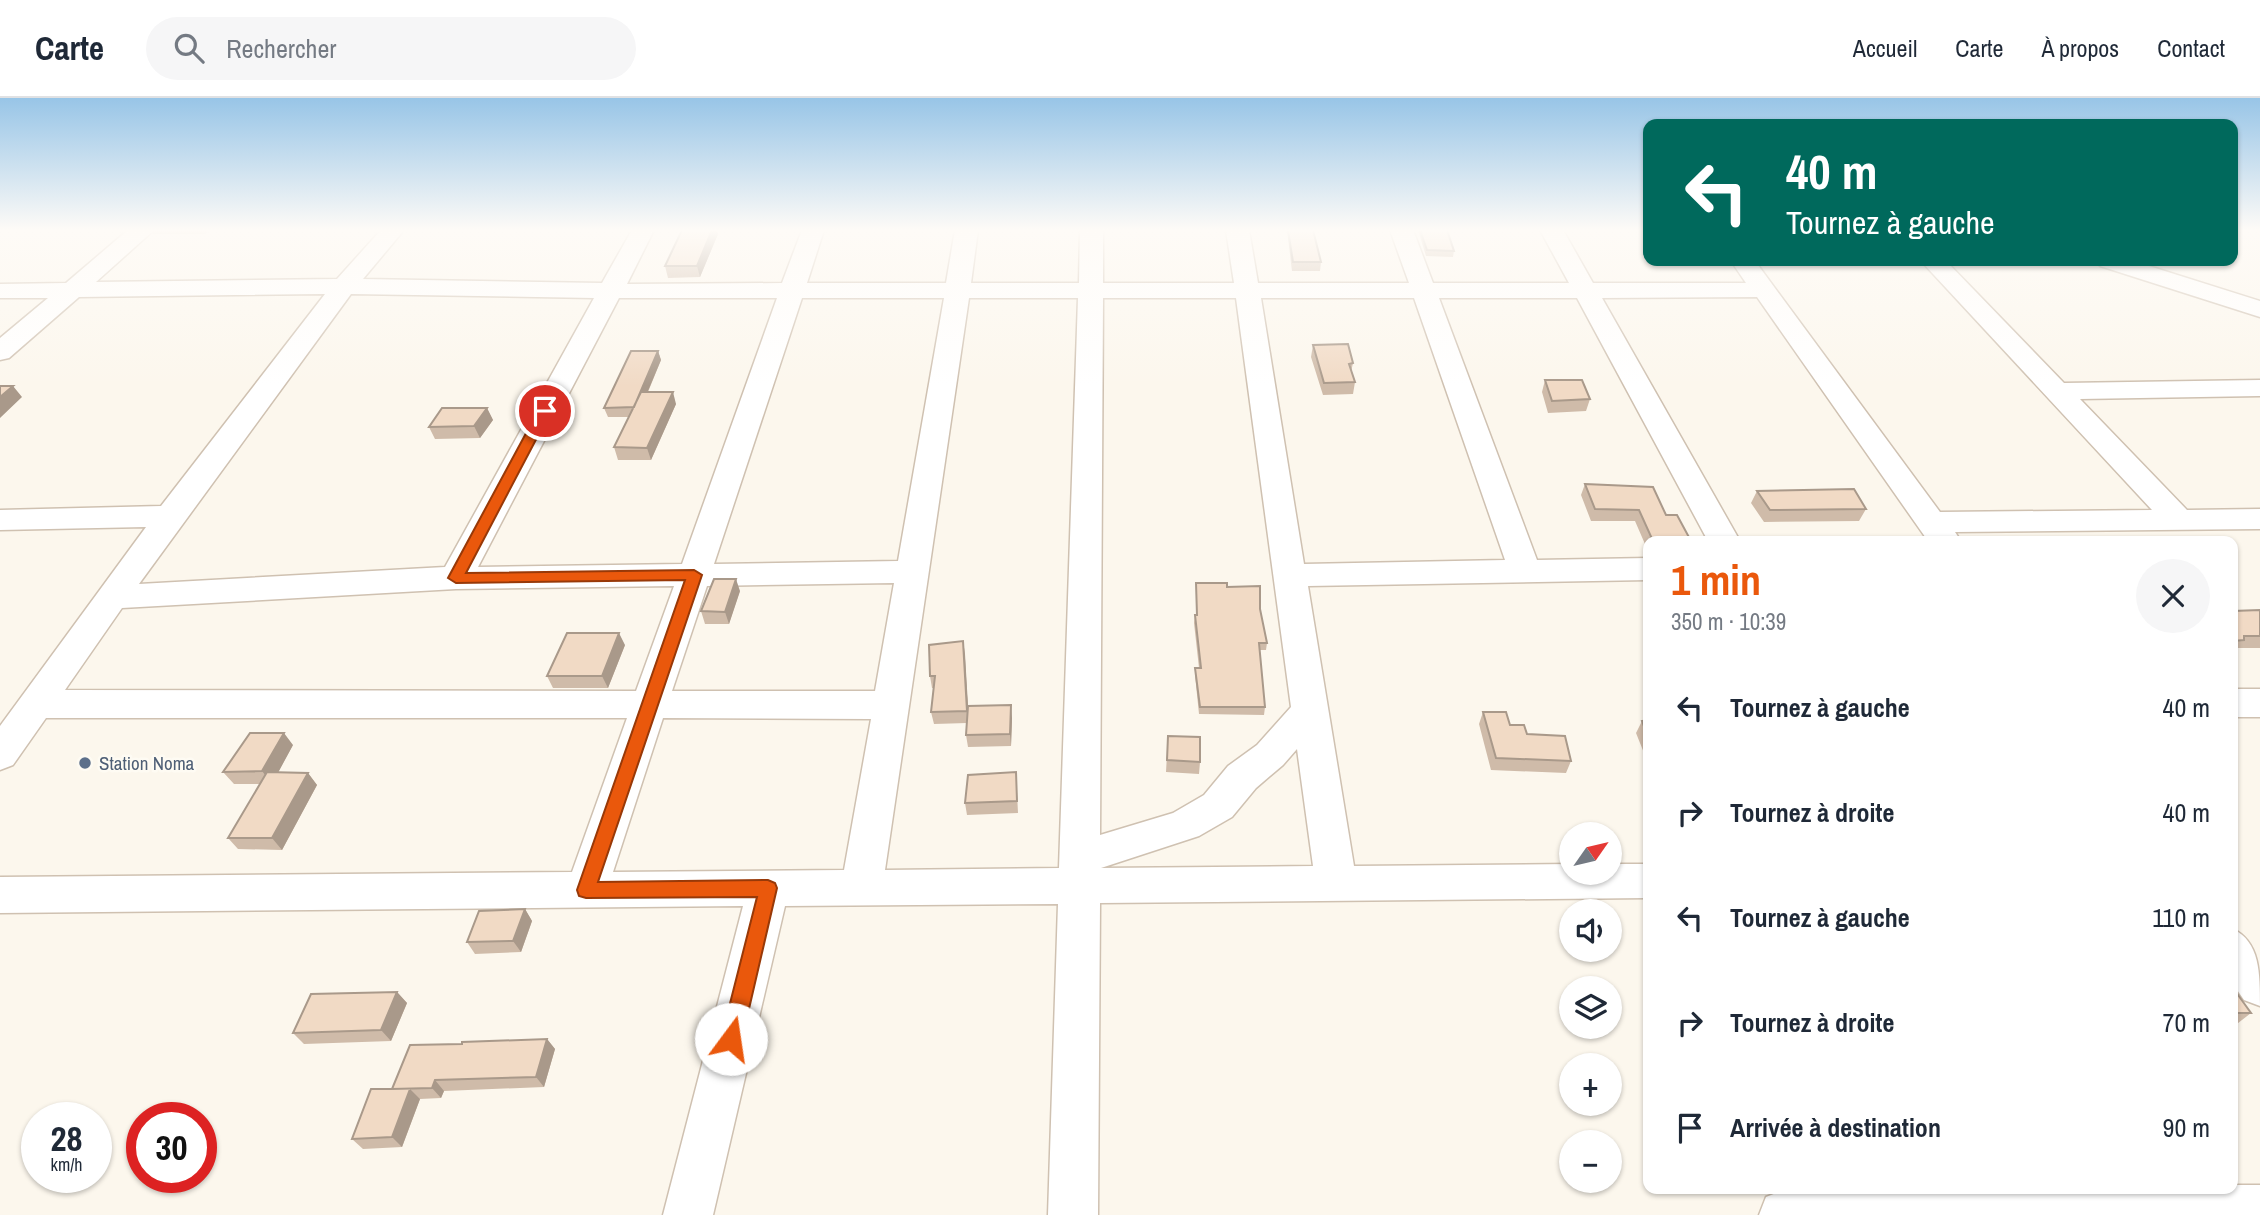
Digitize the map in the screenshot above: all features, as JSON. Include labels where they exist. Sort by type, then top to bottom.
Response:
[{"type":"street","points":[[0,352],[81,282]]},
{"type":"street","points":[[0,755],[39,704],[170,516],[347,282]]},
{"type":"street","points":[[456,578],[613,282]]},
{"type":"street","points":[[586,890],[795,282]]},
{"type":"street","points":[[862,888],[958,282]]},
{"type":"street","points":[[1073,1215],[1091,282]]},
{"type":"street","points":[[1246,282],[1336,884]]},
{"type":"street","points":[[1421,282],[1525,571]]},
{"type":"street","points":[[1581,282],[1721,536]]},
{"type":"street","points":[[1758,282],[1939,531],[2260,519]]},
{"type":"street","points":[[1953,282],[2179,520]]},
{"type":"street","points":[[2175,282],[2260,309]]},
{"type":"street","points":[[0,291],[344,286],[608,291],[1763,290]]},
{"type":"street","points":[[2058,391],[2260,388]]},
{"type":"street","points":[[0,520],[170,516]]},
{"type":"street","points":[[1290,575],[1643,569]]},
{"type":"street","points":[[114,597],[456,578],[912,572]]},
{"type":"street","points":[[2238,703],[2260,703]]},
{"type":"street","points":[[39,704],[891,705]]},
{"type":"street","points":[[1080,872],[1185,825],[1218,806],[1242,777],[1270,755],[1310,710]]},
{"type":"street","points":[[0,895],[862,888],[1080,872],[1336,884],[1643,881]]},
{"type":"street","points":[[688,1215],[768,888]]},
{"type":"street","points":[[2238,941],[2260,941]]},
{"type":"street","points":[[2238,955],[2260,986]]},
{"type":"street","points":[[1784,1215],[2260,1210]]},
{"type":"building","points":[[1348,344],[1353,363],[1349,364],[1355,382],[1324,383],[1313,345]]},
{"type":"building","points":[[631,351],[658,351],[634,407],[604,408]]},
{"type":"building","points":[[1545,380],[1582,380],[1590,399],[1552,401]]},
{"type":"building","points":[[0,386],[13,386],[0,397]]},
{"type":"building","points":[[641,392],[673,392],[647,448],[614,447]]},
{"type":"building","points":[[442,408],[487,408],[474,426],[429,427]]},
{"type":"building","points":[[1585,484],[1653,487],[1666,515],[1677,515],[1688,536],[1651,536],[1639,510],[1595,509]]},
{"type":"building","points":[[1854,489],[1866,509],[1770,510],[1757,491]]},
{"type":"building","points":[[714,579],[736,579],[725,612],[701,611]]},
{"type":"building","points":[[1196,583],[1227,583],[1227,587],[1260,586],[1260,609],[1267,643],[1259,643],[1265,707],[1200,707],[1195,668],[1201,668],[1195,615]]},
{"type":"building","points":[[2260,610],[2260,636],[2244,636],[2244,640],[2238,641],[2238,611]]},
{"type":"building","points":[[567,633],[619,633],[602,676],[547,676]]},
{"type":"building","points":[[963,641],[967,711],[931,712],[935,676],[930,676],[929,645]]},
{"type":"building","points":[[1011,705],[1010,734],[966,735],[968,706]]},
{"type":"building","points":[[1483,712],[1506,712],[1510,725],[1524,725],[1527,734],[1565,736],[1571,761],[1496,758]]},
{"type":"building","points":[[250,733],[284,733],[262,771],[223,772]]},
{"type":"building","points":[[1168,736],[1200,737],[1200,762],[1167,760]]},
{"type":"building","points":[[267,772],[308,773],[272,838],[228,838]]},
{"type":"building","points":[[1016,772],[1017,801],[965,803],[968,775]]},
{"type":"building","points":[[525,909],[513,941],[467,942],[479,911]]},
{"type":"building","points":[[397,992],[381,1030],[293,1033],[311,994]]},
{"type":"building","points":[[2238,995],[2251,1013],[2238,1013]]},
{"type":"building","points":[[547,1039],[536,1077],[435,1080],[432,1088],[392,1089],[410,1045]]},
{"type":"building","points":[[371,1089],[410,1089],[392,1137],[352,1139]]},
{"type":"place","name":"Station Noma","points":[[85,763]]},
{"type":"route","points":[[545,411],[456,578],[694,575],[586,890],[768,888],[731,1039]]}]
